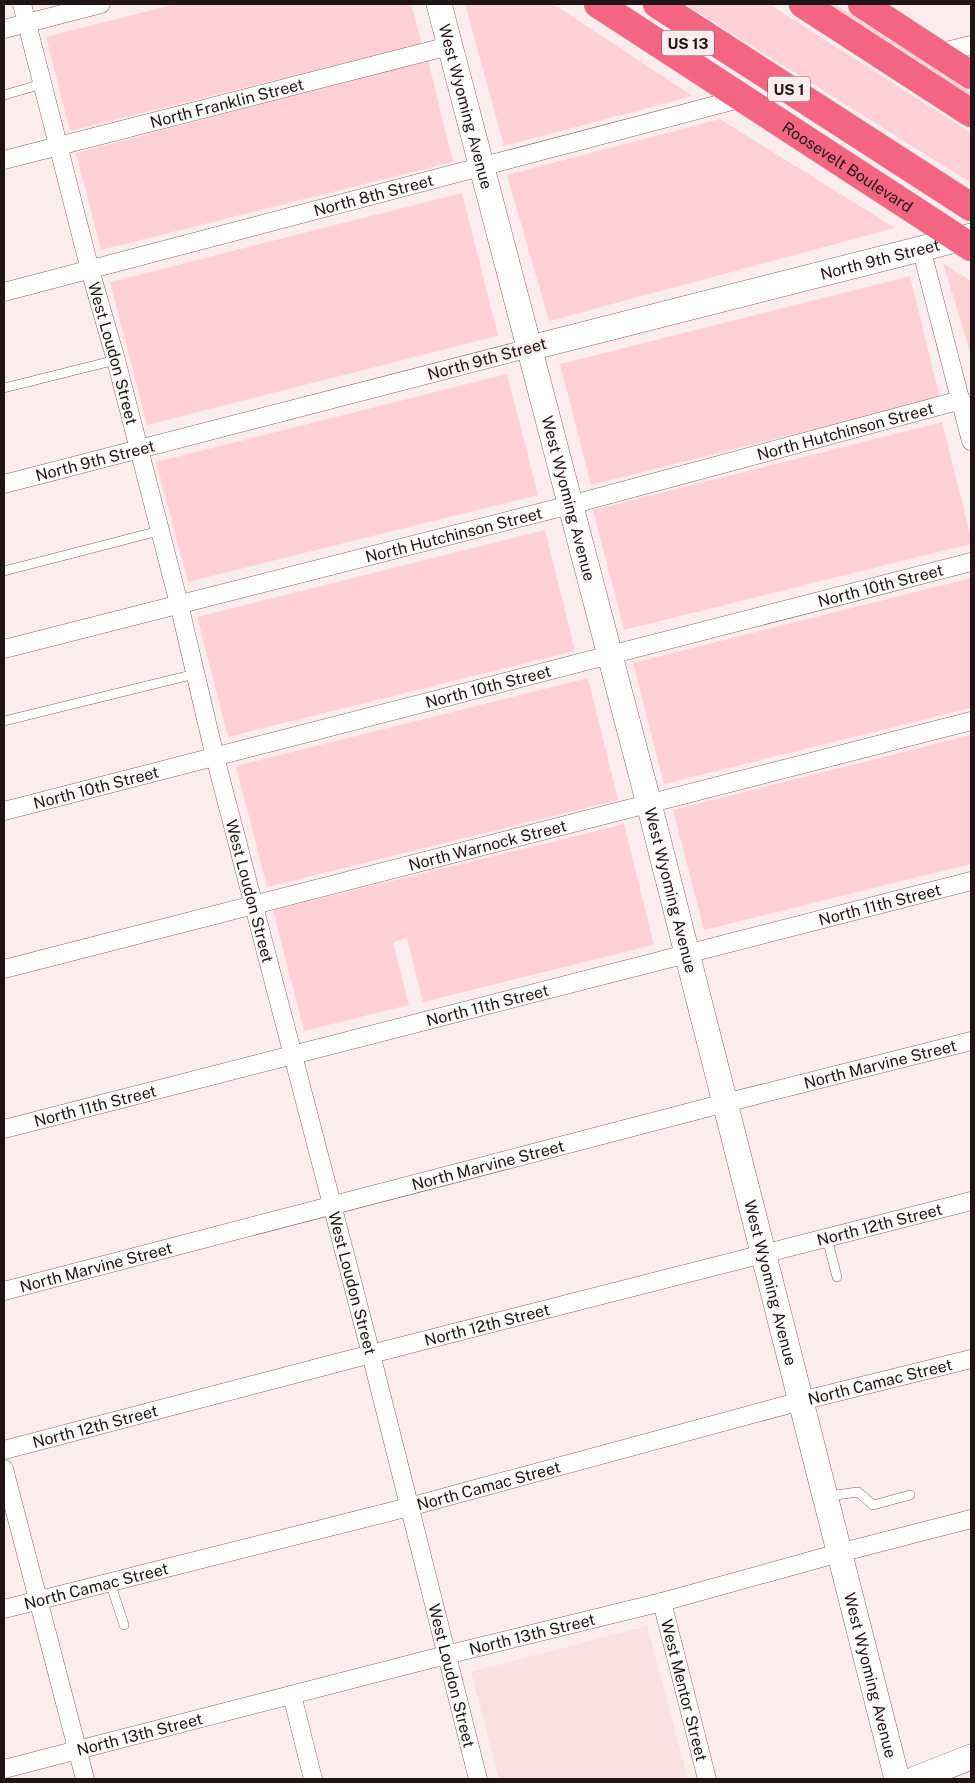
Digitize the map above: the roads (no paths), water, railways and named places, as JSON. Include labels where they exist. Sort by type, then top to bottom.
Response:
[{"type":"highway","name":"Roosevelt Boulevard","points":[[598,4],[967,240]]},
{"type":"highway","points":[[803,4],[971,114]]},
{"type":"highway","points":[[862,4],[971,74]]},
{"type":"highway","name":"Roosevelt Boulevard","points":[[661,7],[971,207]]},
{"type":"highway","name":"US 13","points":[[661,7],[710,76]]},
{"type":"street","name":"West Loudon Street","points":[[22,4],[90,270],[116,360],[179,604],[215,757],[371,1354],[478,1779]]},
{"type":"street","points":[[4,29],[101,4]]},
{"type":"street","name":"West Wyoming Avenue","points":[[439,4],[649,804],[897,1779]]},
{"type":"street","points":[[938,53],[971,44]]},
{"type":"street","name":"North Franklin Street","points":[[4,160],[450,46]]},
{"type":"street","name":"North 8th Street","points":[[4,292],[743,98]]},
{"type":"street","name":"North 9th Street","points":[[4,484],[921,248],[967,240]]},
{"type":"street","points":[[921,248],[971,441]]},
{"type":"street","name":"North Hutchinson Street","points":[[4,649],[570,505],[961,400]]},
{"type":"street","name":"North 10th Street","points":[[4,810],[971,562]]},
{"type":"street","name":"North Warnock Street","points":[[4,969],[971,721]]},
{"type":"street","name":"North 11th Street","points":[[4,1129],[971,881]]},
{"type":"street","name":"North Marvine Street","points":[[4,1291],[725,1103],[971,1041]]},
{"type":"street","name":"North 12th Street","points":[[4,1450],[971,1201]]},
{"type":"street","name":"North Camac Street","points":[[4,1609],[409,1507],[801,1401],[971,1359]]},
{"type":"street","points":[[4,1469],[85,1779]]},
{"type":"street","name":"North 13th Street","points":[[4,1769],[446,1655],[662,1602],[971,1519]]},
{"type":"street","name":"West Mentor Street","points":[[662,1602],[707,1779]]},
{"type":"street","points":[[292,1695],[313,1779]]},
{"type":"street","points":[[915,1779],[971,1757]]},
{"type":"lane","points":[[4,95],[42,84]]},
{"type":"lane","points":[[4,388],[116,360]]},
{"type":"lane","points":[[4,571],[159,531]]},
{"type":"lane","points":[[4,721],[195,674]]},
{"type":"lane","points":[[827,1238],[837,1278]]},
{"type":"lane","points":[[825,1496],[858,1492],[873,1505],[910,1495]]},
{"type":"lane","points":[[110,1582],[124,1625]]}]
